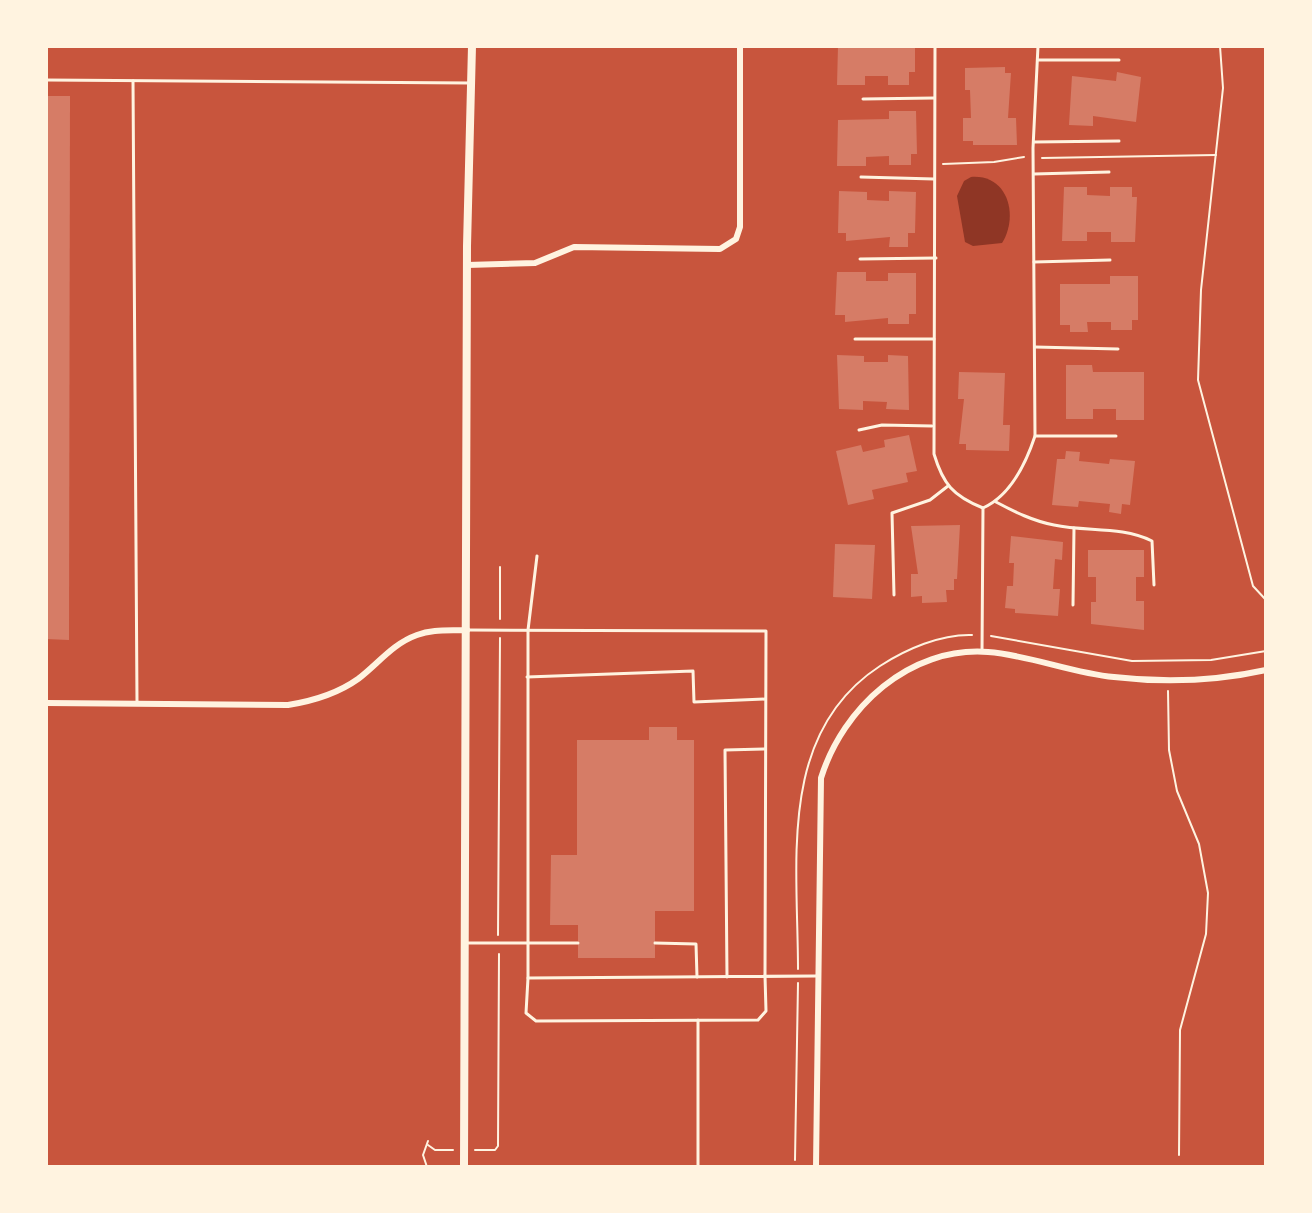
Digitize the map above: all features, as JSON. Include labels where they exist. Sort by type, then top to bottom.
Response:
[{"type":"street","points":[[464,1167],[467,265],[472,46]]},
{"type":"street","points":[[467,265],[535,263],[574,247],[720,249],[736,239],[740,227],[740,46]]},
{"type":"street","points":[[46,703],[288,705],[312,701],[356,680],[384,654],[413,636],[429,631],[467,630]]},
{"type":"street","points":[[816,1167],[816,976],[821,778],[830,749],[850,719],[887,681],[931,661],[982,652],[1112,677],[1206,679],[1266,670]]},
{"type":"lane","points":[[935,46],[934,454],[941,479],[957,497],[983,508],[996,502],[1027,458],[1035,436],[1033,158],[1038,46]]},
{"type":"lane","points":[[1038,60],[1119,60]]},
{"type":"lane","points":[[46,80],[472,83]]},
{"type":"lane","points":[[133,81],[137,704]]},
{"type":"lane","points":[[863,99],[934,98]]},
{"type":"lane","points":[[1034,142],[1119,141]]},
{"type":"lane","points":[[1034,174],[1109,172]]},
{"type":"lane","points":[[861,177],[934,179]]},
{"type":"lane","points":[[860,259],[936,258]]},
{"type":"lane","points":[[1034,262],[1110,260]]},
{"type":"lane","points":[[855,339],[934,339]]},
{"type":"lane","points":[[1035,347],[1118,349]]},
{"type":"lane","points":[[859,430],[882,425],[932,426]]},
{"type":"lane","points":[[1035,436],[1116,436]]},
{"type":"lane","points":[[894,595],[892,513],[930,500],[948,486]]},
{"type":"lane","points":[[996,502],[1027,518],[1074,528],[1134,532],[1152,541],[1154,585]]},
{"type":"lane","points":[[982,652],[983,508]]},
{"type":"lane","points":[[1073,605],[1074,528]]},
{"type":"lane","points":[[467,630],[500,631],[528,630],[766,631],[766,1011],[758,1020],[536,1021],[526,1013],[528,630],[537,556]]},
{"type":"lane","points":[[527,677],[693,671],[694,702],[765,699]]},
{"type":"lane","points":[[727,977],[725,750],[765,749]]},
{"type":"lane","points":[[466,943],[578,943]]},
{"type":"lane","points":[[655,943],[696,944],[697,977]]},
{"type":"lane","points":[[528,978],[816,976]]},
{"type":"lane","points":[[698,1020],[698,1167]]},
{"type":"path","points":[[1220,46],[1223,88],[1201,290],[1198,380],[1253,586],[1266,600]]},
{"type":"path","points":[[934,164],[1033,158],[1216,155]]},
{"type":"path","points":[[427,1167],[423,1155],[428,1143],[435,1150],[495,1150],[498,1146],[500,567]]},
{"type":"path","points":[[795,1160],[801,788],[812,746],[823,724],[853,687],[890,659],[937,640],[982,636],[1092,657],[1168,662],[1211,660],[1266,651]]},
{"type":"path","points":[[1168,662],[1169,750],[1177,791],[1199,844],[1208,893],[1206,934],[1180,1030],[1179,1155]]},
{"type":"shaded area","points":[[971,177],[994,182],[1007,199],[1010,221],[1002,243],[973,246],[965,242],[957,196],[964,181]]},
{"type":"building","points":[[838,46],[915,46],[915,72],[909,72],[909,85],[888,85],[888,76],[865,76],[865,85],[837,85]]},
{"type":"building","points":[[1005,67],[1005,73],[1011,73],[1008,118],[1016,118],[1017,145],[973,145],[973,141],[963,141],[963,118],[971,118],[970,90],[965,90],[965,68]]},
{"type":"building","points":[[1117,72],[1141,77],[1136,122],[1093,116],[1093,126],[1069,125],[1072,76],[1116,81]]},
{"type":"building","points":[[46,96],[70,96],[69,640],[46,639]]},
{"type":"building","points":[[889,111],[916,111],[917,154],[911,154],[911,165],[889,165],[889,156],[866,157],[866,166],[837,166],[838,120],[889,119]]},
{"type":"building","points":[[1064,187],[1087,187],[1087,195],[1110,196],[1110,187],[1132,187],[1132,197],[1137,197],[1135,242],[1111,242],[1111,232],[1087,232],[1087,241],[1062,241]]},
{"type":"building","points":[[839,191],[867,192],[867,200],[889,201],[889,191],[916,192],[915,233],[908,233],[908,247],[889,247],[890,237],[846,241],[846,233],[838,233]]},
{"type":"building","points":[[837,272],[866,272],[866,281],[888,281],[888,273],[916,273],[916,314],[909,314],[909,324],[888,324],[888,318],[845,322],[845,315],[835,315]]},
{"type":"building","points":[[1110,276],[1138,276],[1138,320],[1132,320],[1132,330],[1111,330],[1111,322],[1087,322],[1088,332],[1070,332],[1070,325],[1060,325],[1060,284],[1110,284]]},
{"type":"building","points":[[837,355],[864,356],[864,362],[888,362],[888,355],[908,356],[909,410],[886,409],[887,402],[863,401],[863,410],[839,409]]},
{"type":"building","points":[[1066,365],[1092,365],[1093,372],[1144,372],[1144,420],[1116,420],[1116,409],[1093,409],[1093,419],[1066,419]]},
{"type":"building","points":[[959,372],[1005,373],[1003,425],[1010,425],[1009,451],[966,450],[966,444],[959,444],[964,399],[958,399]]},
{"type":"building","points":[[909,435],[917,471],[906,473],[908,482],[872,490],[874,499],[848,505],[836,451],[861,445],[863,452],[885,447],[884,440]]},
{"type":"building","points":[[1066,451],[1080,452],[1079,461],[1109,464],[1110,459],[1135,461],[1130,505],[1122,504],[1121,514],[1109,512],[1110,504],[1079,501],[1078,507],[1052,505],[1057,459],[1065,459]]},
{"type":"building","points":[[960,525],[957,579],[954,579],[954,590],[946,590],[947,602],[922,603],[922,596],[911,597],[911,574],[918,574],[911,526]]},
{"type":"building","points":[[1011,536],[1063,542],[1062,560],[1055,559],[1053,589],[1060,589],[1058,616],[1015,613],[1015,609],[1005,608],[1007,586],[1013,586],[1014,563],[1009,563]]},
{"type":"building","points":[[835,544],[875,545],[872,599],[833,597]]},
{"type":"building","points":[[1088,550],[1144,550],[1144,577],[1136,577],[1136,601],[1144,601],[1144,630],[1091,624],[1091,602],[1096,602],[1096,577],[1088,577]]},
{"type":"building","points":[[649,727],[677,727],[677,740],[694,740],[694,911],[655,911],[655,958],[578,958],[578,925],[550,925],[551,855],[577,855],[577,740],[649,740]]}]
